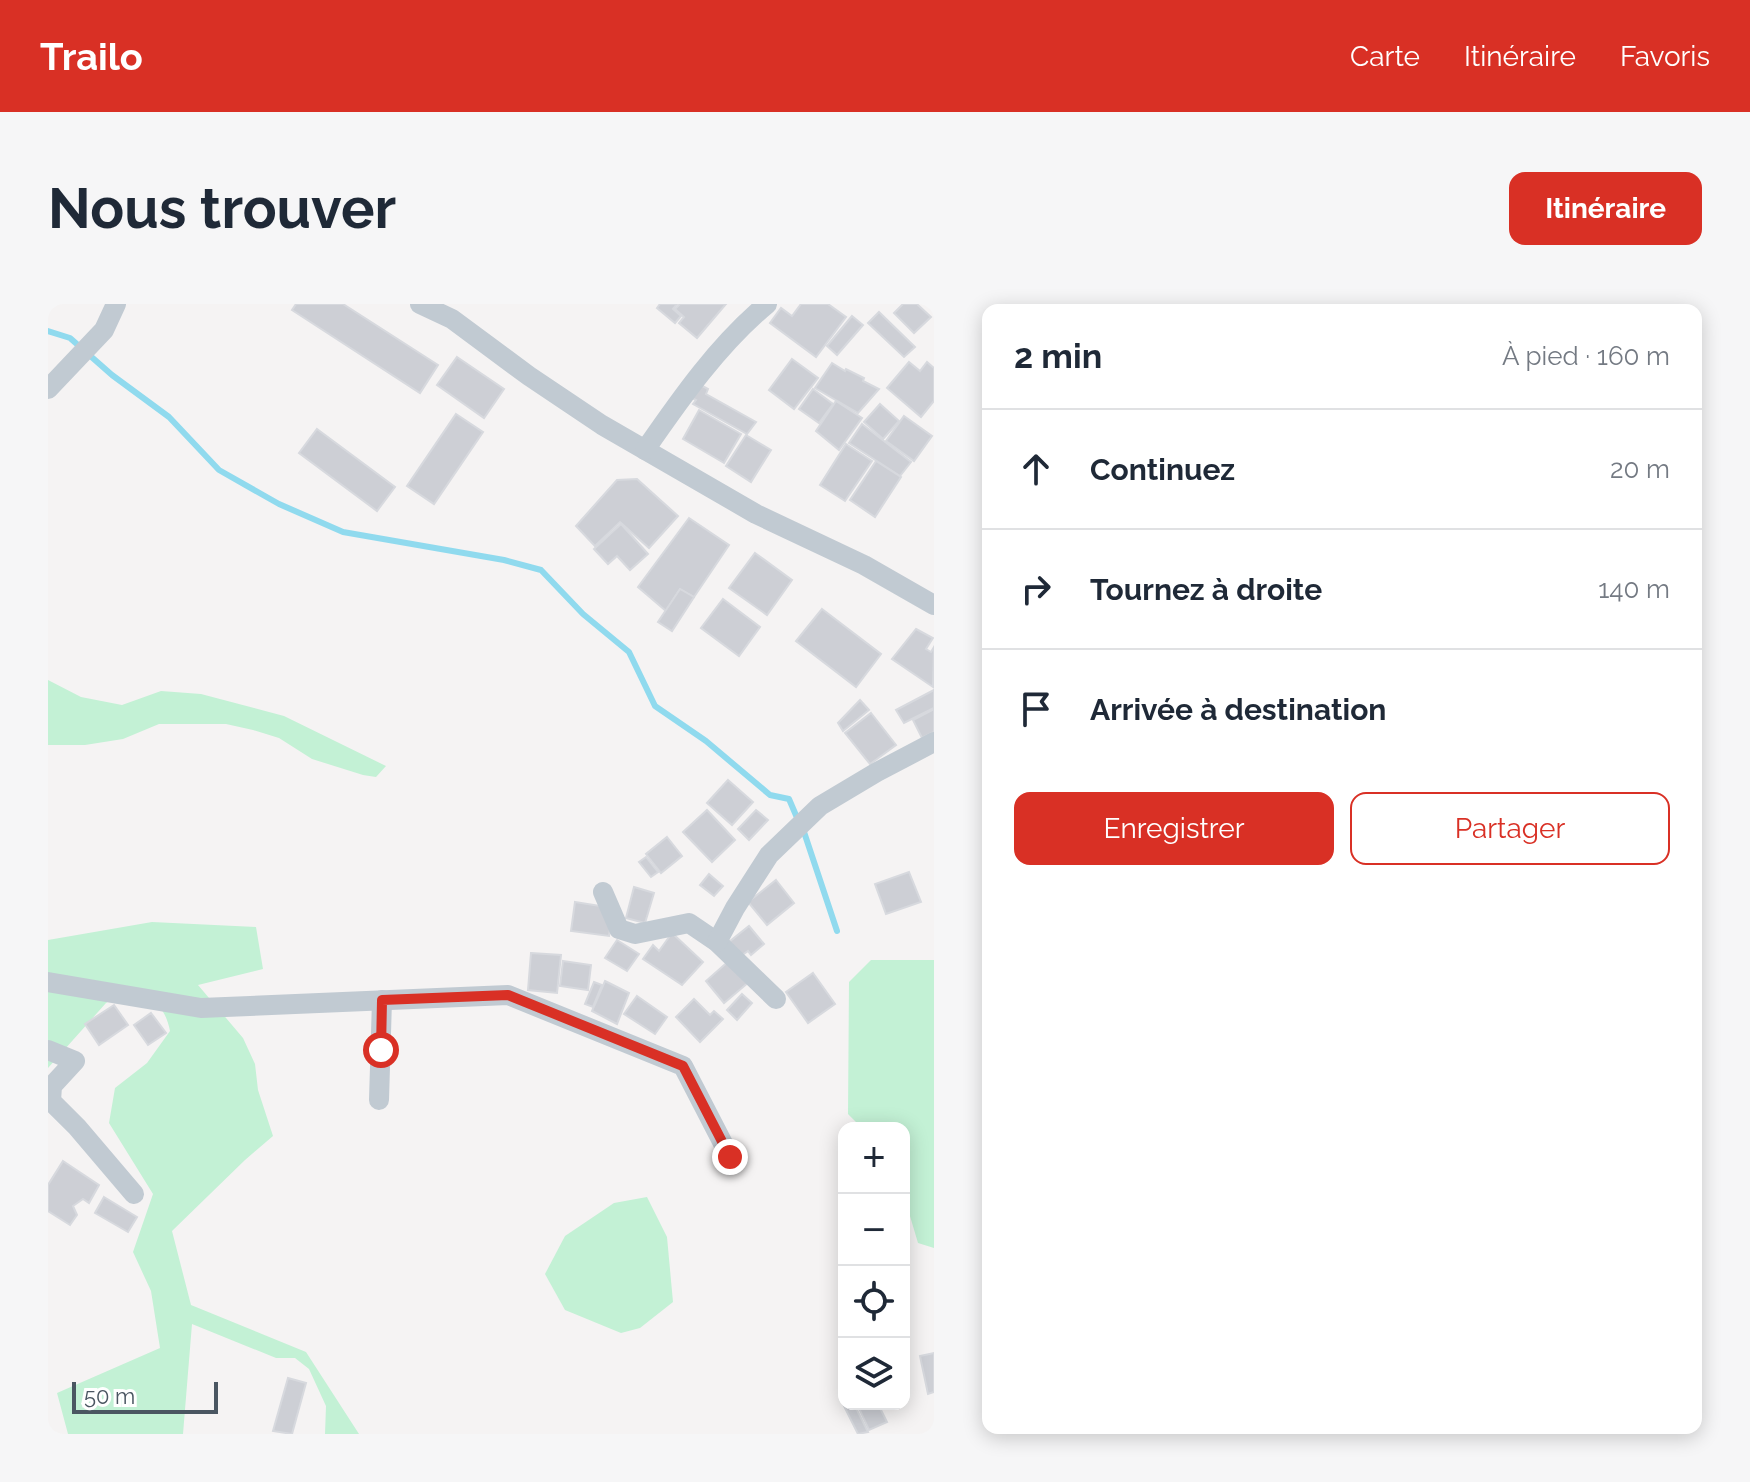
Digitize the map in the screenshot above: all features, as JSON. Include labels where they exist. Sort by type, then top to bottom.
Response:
[{"type":"street","points":[[48,389],[104,330],[116,304]]},
{"type":"street","points":[[420,304],[452,319],[602,425],[756,514],[864,565],[934,605]]},
{"type":"street","points":[[645,450],[692,383],[748,320],[767,304]]},
{"type":"street","points":[[717,942],[769,855],[820,806],[934,742]]},
{"type":"street","points":[[603,892],[619,929],[635,934],[689,923],[717,942],[776,999]]},
{"type":"street","points":[[48,982],[201,1008],[508,995],[683,1066],[730,1157]]},
{"type":"street","points":[[379,1100],[382,1000]]},
{"type":"street","points":[[48,1050],[75,1061],[52,1086],[51,1101],[134,1194]]},
{"type":"green space","points":[[48,680],[81,697],[122,705],[161,691],[201,694],[284,716],[386,766],[376,777],[363,775],[312,759],[279,738],[226,724],[159,724],[123,739],[85,745],[48,745]]},
{"type":"green space","points":[[152,922],[256,927],[263,969],[198,985],[243,1038],[255,1064],[258,1090],[273,1136],[172,1231],[191,1305],[306,1352],[359,1434],[325,1434],[326,1406],[309,1369],[295,1358],[276,1358],[192,1324],[183,1434],[68,1434],[57,1393],[160,1348],[151,1291],[133,1252],[153,1194],[109,1123],[115,1088],[147,1063],[170,1031],[163,1012],[153,1002],[119,995],[106,1003],[48,1068],[48,940]]},
{"type":"green space","points":[[871,960],[934,960],[934,1248],[918,1243],[910,1216],[910,1122],[856,1122],[848,1114],[849,982]]},
{"type":"green space","points":[[647,1197],[667,1237],[673,1302],[640,1328],[621,1333],[565,1310],[545,1274],[565,1236],[614,1203]]},
{"type":"building","points":[[296,304],[343,304],[438,365],[420,393],[292,310]]},
{"type":"building","points":[[660,304],[677,304],[673,309],[681,316],[675,323],[657,308]]},
{"type":"building","points":[[680,304],[726,304],[697,338],[679,323],[684,317],[675,309]]},
{"type":"building","points":[[801,304],[828,304],[846,317],[816,357],[770,323],[781,308],[792,316]]},
{"type":"building","points":[[903,304],[917,304],[931,317],[914,333],[894,313]]},
{"type":"building","points":[[879,312],[915,347],[904,357],[868,323]]},
{"type":"building","points":[[852,316],[863,325],[837,355],[827,346]]},
{"type":"building","points":[[457,357],[504,389],[484,418],[437,385]]},
{"type":"building","points":[[792,359],[818,378],[794,409],[769,390]]},
{"type":"building","points":[[909,362],[920,371],[927,362],[934,368],[934,401],[921,417],[887,388]]},
{"type":"building","points":[[832,363],[879,389],[858,413],[815,388]]},
{"type":"building","points":[[697,383],[708,389],[706,394],[756,422],[747,434],[693,404],[696,400],[690,397]]},
{"type":"building","points":[[813,389],[833,404],[819,423],[799,409]]},
{"type":"building","points":[[836,401],[862,418],[839,450],[816,431]]},
{"type":"building","points":[[880,404],[899,421],[883,439],[864,422]]},
{"type":"building","points":[[699,410],[741,434],[724,463],[683,439]]},
{"type":"building","points":[[456,414],[483,432],[434,504],[407,486]]},
{"type":"building","points":[[904,416],[932,436],[914,461],[886,441]]},
{"type":"building","points":[[862,424],[911,462],[900,476],[849,443]]},
{"type":"building","points":[[317,429],[395,487],[377,511],[299,453]]},
{"type":"building","points":[[746,435],[771,450],[751,482],[726,466]]},
{"type":"building","points":[[846,444],[872,461],[845,501],[820,485]]},
{"type":"building","points":[[876,461],[901,477],[875,517],[850,500]]},
{"type":"building","points":[[637,479],[678,516],[649,548],[620,522],[595,546],[576,526],[617,480]]},
{"type":"building","points":[[689,518],[729,545],[694,597],[680,589],[666,611],[638,587]]},
{"type":"building","points":[[621,524],[648,554],[630,570],[617,556],[608,564],[594,549]]},
{"type":"building","points":[[755,553],[792,580],[767,615],[729,588]]},
{"type":"building","points":[[680,589],[694,597],[672,631],[658,622]]},
{"type":"building","points":[[723,599],[760,627],[739,656],[701,628]]},
{"type":"building","points":[[822,609],[881,654],[856,687],[796,641]]},
{"type":"building","points":[[916,629],[933,638],[926,649],[931,652],[934,647],[933,687],[892,659]]},
{"type":"building","points":[[934,690],[934,708],[904,723],[896,710]]},
{"type":"building","points":[[860,700],[869,710],[843,731],[838,723]]},
{"type":"building","points":[[934,709],[934,732],[922,738],[913,720]]},
{"type":"building","points":[[871,713],[896,745],[870,764],[845,733]]},
{"type":"building","points":[[728,780],[753,802],[732,825],[707,803]]},
{"type":"building","points":[[707,810],[735,840],[712,862],[683,832]]},
{"type":"building","points":[[756,810],[768,820],[749,840],[738,829]]},
{"type":"building","points":[[667,837],[682,856],[661,873],[646,854]]},
{"type":"building","points":[[646,857],[658,872],[651,877],[639,862]]},
{"type":"building","points":[[909,872],[921,902],[886,914],[875,884]]},
{"type":"building","points":[[709,874],[723,886],[714,896],[700,885]]},
{"type":"building","points":[[776,880],[794,903],[767,925],[748,902]]},
{"type":"building","points":[[634,887],[654,893],[645,923],[626,918]]},
{"type":"building","points":[[575,902],[613,908],[609,936],[571,931]]},
{"type":"building","points":[[749,926],[764,944],[751,955],[748,951],[741,956],[729,942]]},
{"type":"building","points":[[672,933],[703,962],[682,985],[643,959],[653,945],[659,951]]},
{"type":"building","points":[[617,940],[639,954],[627,971],[605,958]]},
{"type":"building","points":[[531,953],[561,955],[557,993],[528,990]]},
{"type":"building","points":[[730,960],[749,982],[724,1003],[706,981]]},
{"type":"building","points":[[563,961],[591,965],[588,990],[560,986]]},
{"type":"building","points":[[813,973],[835,1004],[808,1023],[786,992]]},
{"type":"building","points":[[605,981],[629,993],[617,1024],[592,1011]]},
{"type":"building","points":[[594,982],[602,985],[593,1007],[585,1004]]},
{"type":"building","points":[[742,994],[752,1003],[737,1020],[727,1010]]},
{"type":"building","points":[[637,996],[667,1017],[655,1034],[624,1014]]},
{"type":"building","points":[[694,999],[710,1015],[714,1011],[723,1019],[700,1042],[676,1017]]},
{"type":"building","points":[[114,1005],[128,1025],[99,1045],[85,1024]]},
{"type":"building","points":[[151,1013],[166,1033],[148,1045],[134,1025]]},
{"type":"building","points":[[63,1161],[99,1185],[89,1203],[83,1199],[73,1206],[77,1215],[70,1225],[48,1211],[48,1185]]},
{"type":"building","points":[[104,1197],[137,1217],[128,1232],[95,1213]]},
{"type":"building","points":[[934,1353],[934,1392],[928,1394],[920,1356]]},
{"type":"building","points":[[288,1378],[306,1383],[292,1434],[273,1431]]},
{"type":"building","points":[[846,1410],[857,1410],[868,1432],[858,1434]]},
{"type":"building","points":[[860,1410],[881,1410],[887,1422],[869,1430]]},
{"type":"waterway","points":[[48,331],[70,338],[112,375],[169,417],[219,470],[279,504],[343,532],[504,560],[541,570],[583,614],[629,652],[655,706],[706,741],[770,795],[789,799],[798,820]]},
{"type":"waterway","points":[[804,832],[837,931]]},
{"type":"route","points":[[381,1050],[382,1000],[508,995],[683,1066],[730,1157]]}]
